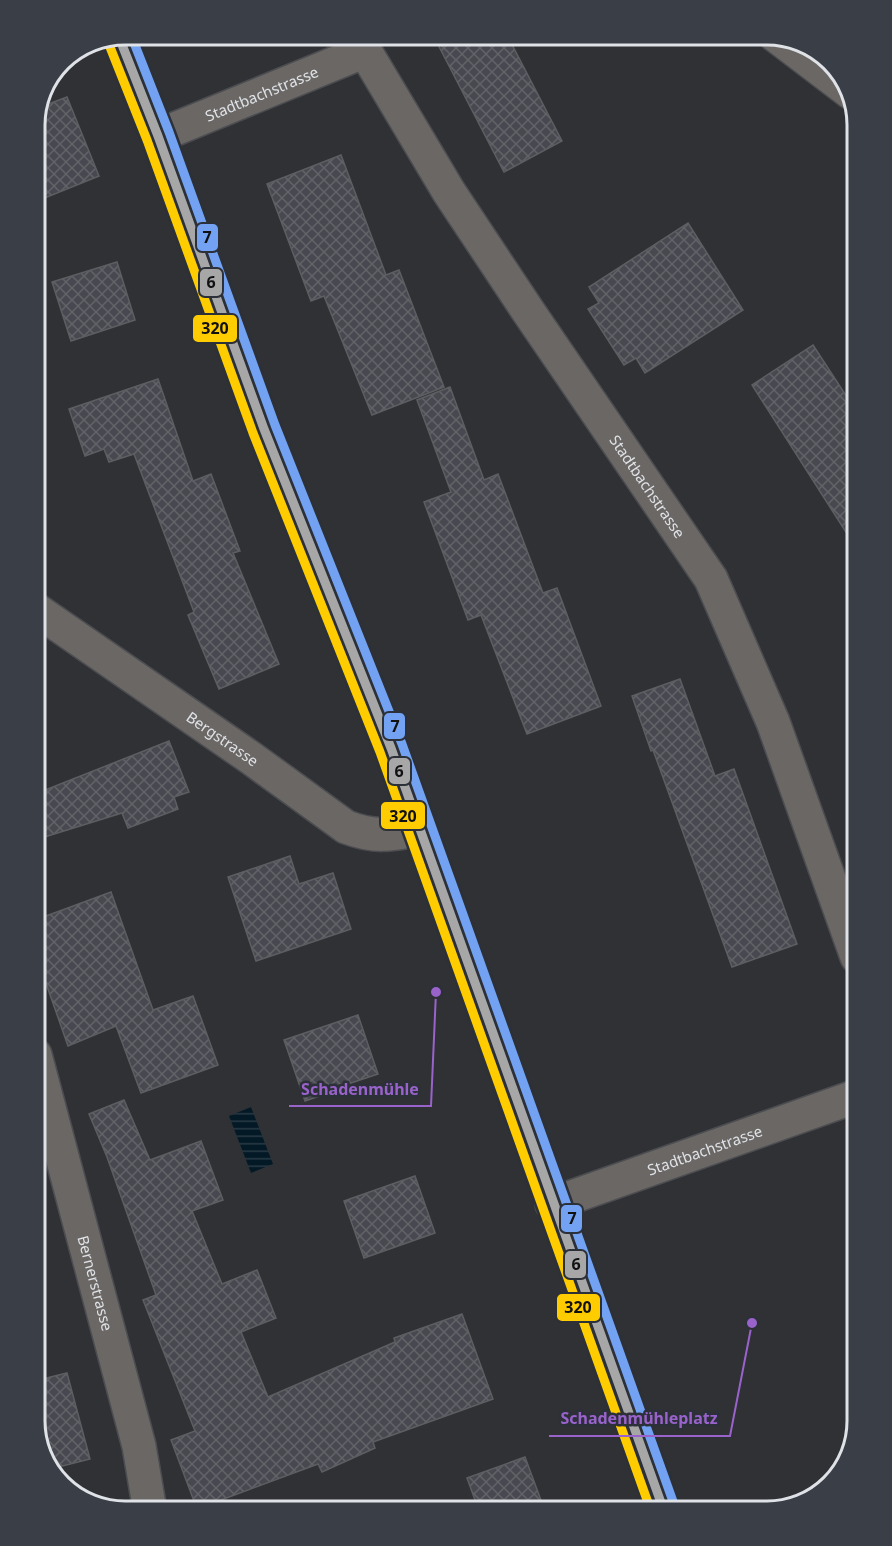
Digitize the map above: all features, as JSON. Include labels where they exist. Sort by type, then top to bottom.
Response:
[{"type":"main road","points":[[122,45],[158,136],[264,429],[391,748],[552,1204],[660,1501]]},
{"type":"street","name":"Stadtbachstrasse","points":[[158,136],[359,45]]},
{"type":"street","name":"Stadtbachstrasse","points":[[364,45],[449,192],[711,579],[773,723],[847,927]]},
{"type":"street","points":[[794,49],[830,77]]},
{"type":"street","name":"Bergstrasse","points":[[45,616],[346,827],[361,833],[385,836],[420,829]]},
{"type":"street","name":"Bernerstrasse","points":[[45,1096],[139,1446],[148,1501]]},
{"type":"street","name":"Stadtbachstrasse","points":[[552,1204],[847,1100]]},
{"type":"water","points":[[251,1107],[273,1164],[251,1173],[229,1116]]},
{"type":"building","points":[[438,45],[512,45],[562,141],[504,172]]},
{"type":"building","points":[[67,97],[99,176],[45,198],[45,120],[48,104]]},
{"type":"building","points":[[341,155],[386,275],[399,270],[444,387],[372,415],[324,296],[311,301],[267,184]]},
{"type":"building","points":[[688,223],[743,310],[645,373],[636,358],[624,365],[588,309],[599,303],[589,287]]},
{"type":"building","points":[[117,262],[135,320],[71,341],[52,282]]},
{"type":"building","points":[[813,345],[847,397],[847,534],[752,385]]},
{"type":"building","points":[[158,379],[193,481],[211,474],[240,551],[233,553],[279,664],[219,689],[188,615],[194,612],[134,454],[109,462],[104,449],[85,456],[69,409]]},
{"type":"building","points":[[450,387],[484,480],[498,474],[543,593],[557,588],[601,706],[527,734],[481,615],[468,620],[424,502],[451,492],[417,400]]},
{"type":"building","points":[[680,679],[715,776],[734,769],[797,944],[732,967],[632,696]]},
{"type":"building","points":[[169,741],[189,792],[174,797],[178,809],[128,828],[122,813],[45,837],[45,790]]},
{"type":"building","points":[[290,856],[299,884],[333,873],[351,929],[256,961],[228,877]]},
{"type":"building","points":[[111,892],[153,1010],[193,996],[218,1065],[141,1093],[116,1026],[68,1046],[45,980],[45,916]]},
{"type":"building","points":[[358,1015],[378,1074],[305,1101],[284,1040]]},
{"type":"building","points":[[124,1100],[150,1160],[201,1141],[223,1200],[192,1211],[222,1284],[257,1270],[276,1318],[241,1332],[268,1397],[395,1342],[394,1338],[462,1314],[493,1399],[373,1442],[375,1448],[322,1472],[318,1464],[219,1501],[194,1501],[171,1440],[195,1431],[143,1300],[156,1295],[107,1157],[89,1114]]},
{"type":"building","points":[[415,1176],[435,1233],[364,1258],[344,1201]]},
{"type":"building","points":[[67,1373],[90,1459],[60,1467],[53,1456],[49,1447],[45,1421],[45,1378]]},
{"type":"building","points":[[525,1457],[541,1501],[475,1501],[467,1478]]},
{"type":"transit line","name":"6","points":[[122,45],[158,136],[264,429],[391,748],[660,1501]]},
{"type":"transit line","name":"7","points":[[135,45],[169,132],[275,425],[402,744],[673,1501]]},
{"type":"transit line","name":"320","points":[[110,47],[147,140],[253,433],[380,752],[647,1501]]},
{"type":"place","name":"Schadenmühle","points":[[436,992]]},
{"type":"place","name":"Schadenmühleplatz","points":[[752,1323]]}]
